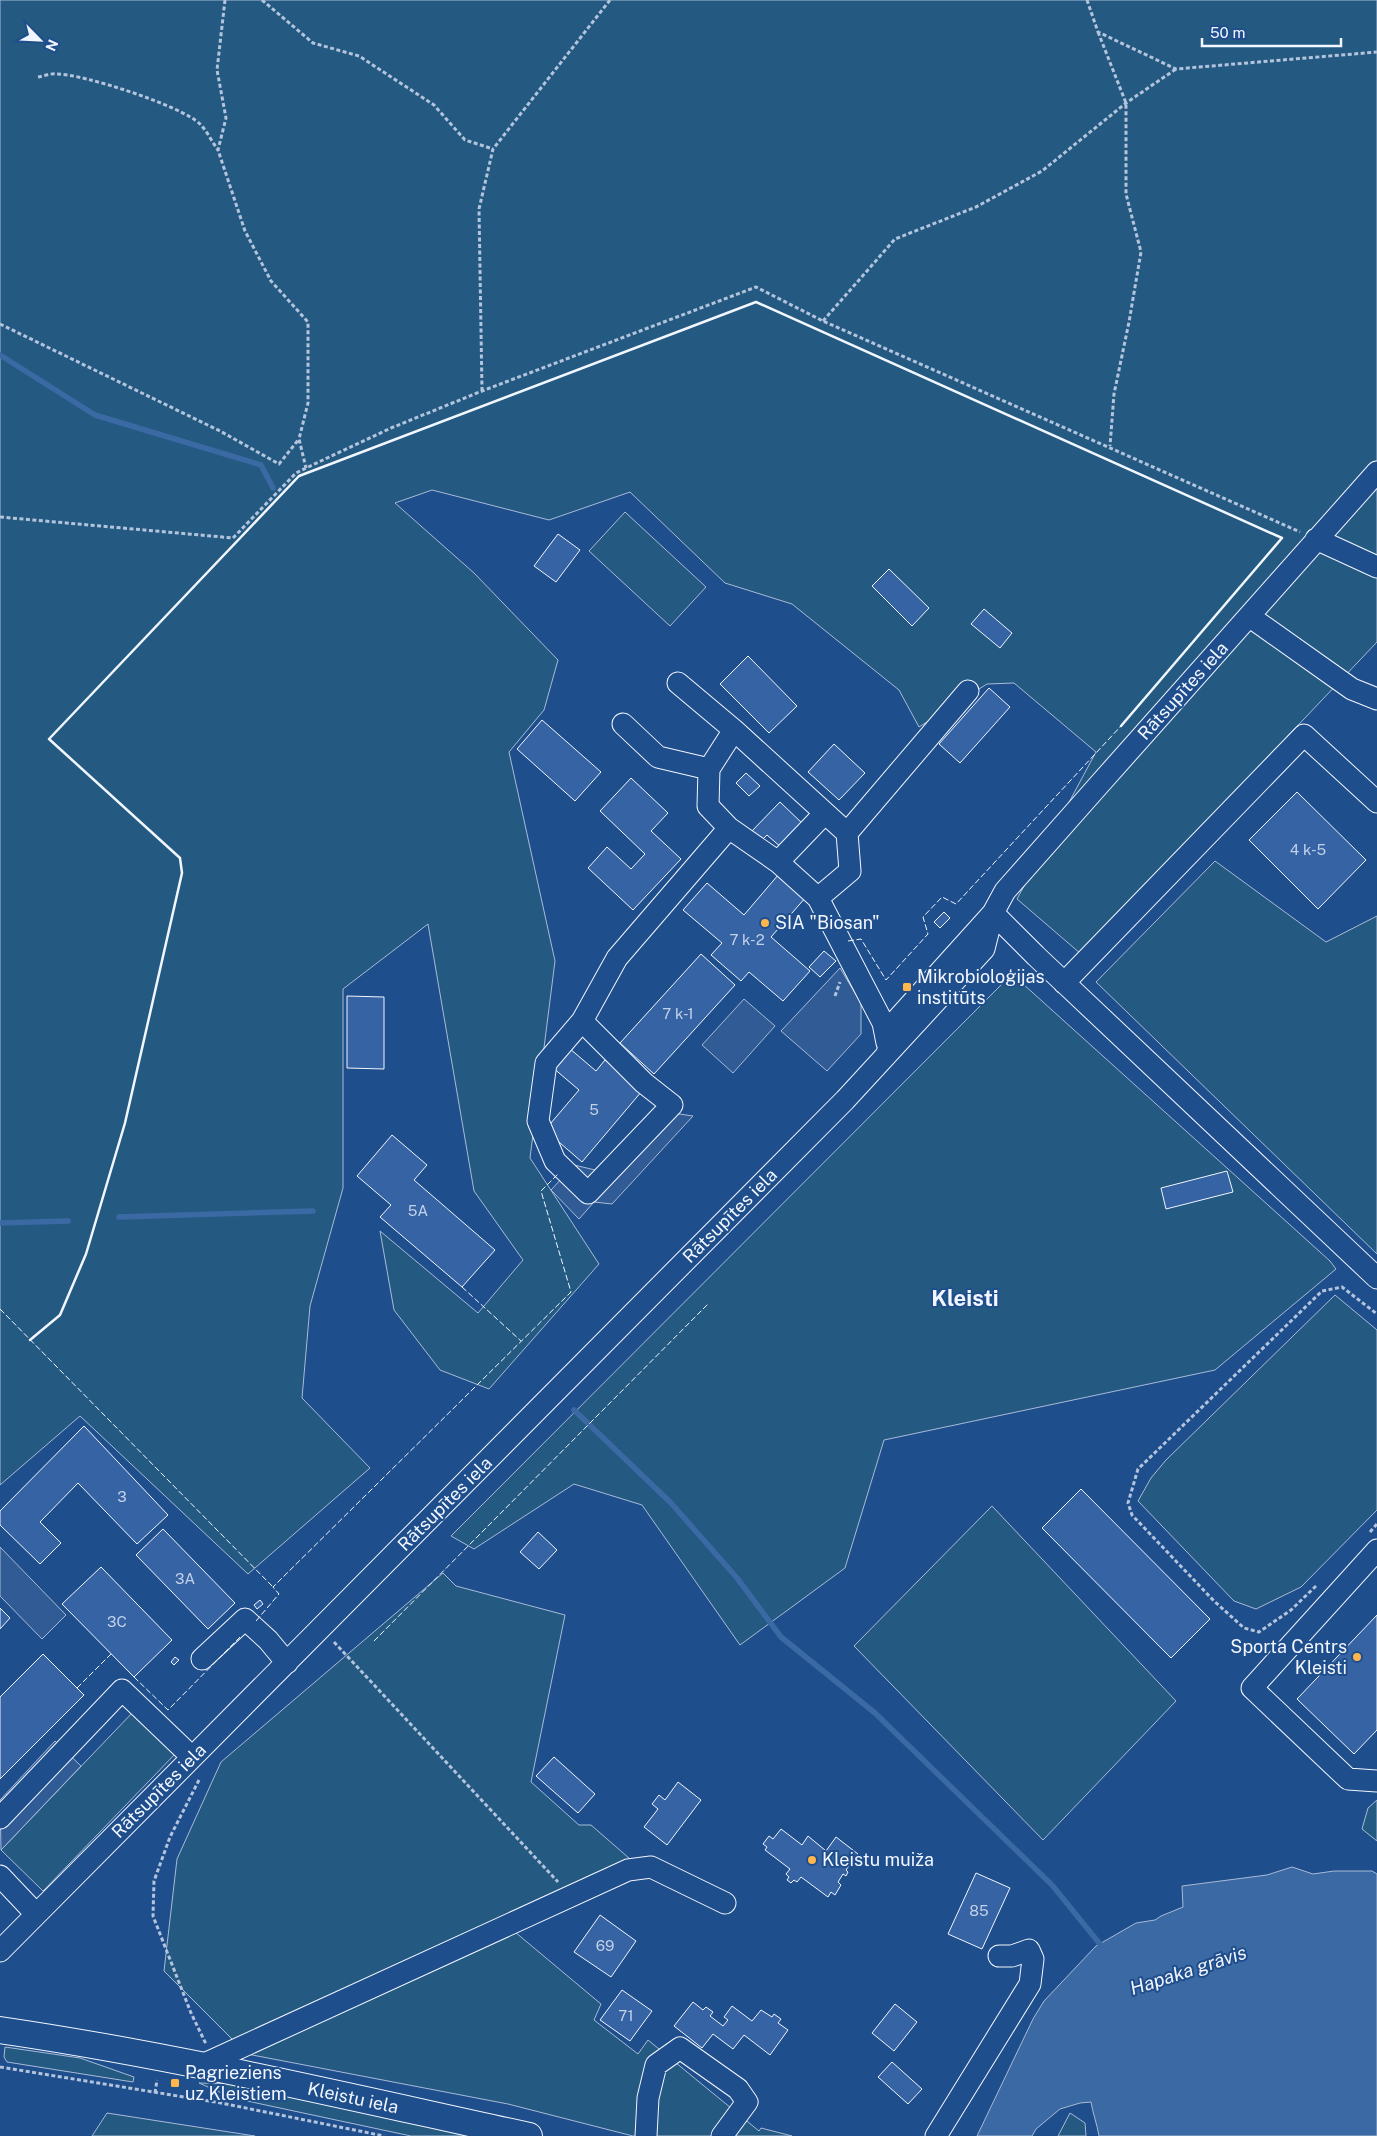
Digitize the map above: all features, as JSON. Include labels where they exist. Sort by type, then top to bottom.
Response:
[{"type":"main road","name":"Kleistu iela","points":[[0,2030],[74,2041],[203,2055],[529,2136]]},
{"type":"street","name":"Rātsupītes iela","points":[[0,1951],[845,1100],[926,1014],[984,949],[992,913],[1005,891],[1377,472]]},
{"type":"street","points":[[1316,539],[1377,567]]},
{"type":"street","points":[[1249,616],[1352,689],[1377,699]]},
{"type":"street","points":[[678,683],[734,730],[847,833],[850,871],[818,898]]},
{"type":"street","points":[[847,833],[968,692]]},
{"type":"street","points":[[623,724],[658,757],[709,769]]},
{"type":"street","points":[[734,730],[709,769],[708,806],[729,828],[778,862],[818,898],[883,1023],[887,1036],[887,1054]]},
{"type":"street","points":[[1064,983],[1304,735],[1377,802]]},
{"type":"street","points":[[778,862],[825,813]]},
{"type":"street","points":[[582,1021],[644,1083],[672,1106],[588,1193],[555,1161],[538,1122],[546,1064],[582,1021],[617,958],[729,828]]},
{"type":"street","points":[[992,913],[1377,1278]]},
{"type":"street","points":[[1370,1544],[1252,1688],[1348,1779],[1377,1781]]},
{"type":"street","points":[[202,1659],[245,1619],[268,1640],[287,1663]]},
{"type":"street","points":[[0,1818],[122,1690],[192,1758]]},
{"type":"street","points":[[203,2055],[628,1870],[651,1867],[725,1902]]},
{"type":"street","points":[[0,1876],[36,1914]]},
{"type":"street","points":[[936,2136],[1030,1984],[1032,1959],[1029,1950],[1012,1956],[999,1956]]},
{"type":"street","points":[[646,2136],[648,2098],[656,2065],[680,2048],[738,2088],[747,2102],[722,2136]]},
{"type":"path","points":[[218,150],[226,118],[217,70],[225,0]]},
{"type":"path","points":[[262,0],[313,43],[359,56],[434,104],[465,140],[493,149]]},
{"type":"path","points":[[482,392],[479,209],[493,149],[610,0]]},
{"type":"path","points":[[1087,0],[1126,103],[1126,194],[1141,252],[1114,394],[1110,446]]},
{"type":"path","points":[[1098,32],[1176,69]]},
{"type":"path","points":[[823,321],[895,239],[976,207],[1042,171],[1126,103],[1176,69],[1377,52]]},
{"type":"path","points":[[0,324],[220,431],[279,464],[299,439],[308,403],[308,322],[271,281],[245,230],[218,150],[200,124],[184,113],[134,93],[87,80],[56,74],[38,77]]},
{"type":"path","points":[[0,517],[233,538],[296,473],[306,468],[391,428],[756,288],[823,321],[1110,446],[1316,539]]},
{"type":"path","points":[[299,439],[306,468]]},
{"type":"path","points":[[1317,1584],[1291,1610],[1259,1632],[1244,1628],[1214,1601],[1132,1515],[1128,1503],[1138,1469],[1322,1291],[1342,1287],[1377,1314]]},
{"type":"path","points":[[1370,1544],[1377,1524]]},
{"type":"path","points":[[321,1629],[571,1896]]},
{"type":"path","points":[[200,1778],[170,1837],[154,1881],[153,1916],[191,2013],[203,2055]]},
{"type":"path","points":[[0,2067],[221,2103],[384,2136]]},
{"type":"path","points":[[155,2093],[157,2080]]},
{"type":"shaded area","points":[[0,0],[1377,0],[1377,642],[1081,954],[1017,899],[1096,752],[1014,683],[987,684],[919,727],[899,690],[792,604],[725,583],[630,492],[549,520],[432,490],[395,503],[474,573],[558,660],[544,710],[509,752],[555,961],[530,1158],[599,1264],[489,1389],[440,1370],[394,1310],[380,1231],[478,1313],[523,1260],[474,1191],[428,924],[343,989],[343,1188],[310,1306],[302,1398],[370,1468],[248,1574],[80,1416],[0,1485]]},
{"type":"shaded area","points":[[625,512],[706,587],[670,626],[589,551]]},
{"type":"shaded area","points":[[1215,861],[1326,942],[1377,916],[1377,1254],[1096,982]]},
{"type":"shaded area","points":[[840,968],[861,1003],[861,1034],[827,1071],[781,1031]]},
{"type":"shaded area","points":[[1012,974],[1330,1261],[1336,1269],[1215,1370],[884,1440],[845,1568],[740,1645],[642,1505],[574,1484],[474,1549],[451,1536]]},
{"type":"shaded area","points":[[744,999],[775,1026],[733,1073],[702,1045]]},
{"type":"shaded area","points":[[666,1112],[693,1116],[612,1204],[594,1202],[579,1219],[551,1190],[574,1165],[608,1173]]},
{"type":"shaded area","points":[[1335,1295],[1377,1330],[1377,1510],[1301,1587],[1256,1609],[1234,1601],[1138,1501],[1151,1478],[1166,1460]]},
{"type":"shaded area","points":[[992,1506],[1176,1701],[1043,1840],[854,1646]]},
{"type":"shaded area","points":[[0,1547],[66,1615],[42,1639],[0,1596]]},
{"type":"shaded area","points":[[443,1573],[456,1586],[565,1615],[531,1782],[579,1825],[591,1825],[645,1872],[509,1927],[601,2004],[594,2020],[638,2054],[648,2040],[759,2131],[761,2128],[792,2136],[633,2136],[508,2104],[247,2054],[164,1971],[177,1859],[221,1762]]},
{"type":"shaded area","points":[[134,1711],[177,1752],[43,1891],[1,1850]]},
{"type":"shaded area","points":[[55,1741],[81,1766],[1,1850],[0,1800]]},
{"type":"shaded area","points":[[1377,1800],[1377,1841],[1362,1829],[1368,1808]]},
{"type":"shaded area","points":[[5,2047],[80,2058],[134,2077],[133,2082],[7,2062],[4,2057]]},
{"type":"shaded area","points":[[199,2083],[233,2084],[472,2136],[411,2136],[233,2098]]},
{"type":"shaded area","points":[[107,2113],[255,2136],[92,2136]]},
{"type":"shaded area","points":[[1070,2113],[1085,2123],[1086,2136],[1058,2136]]},
{"type":"water","name":"Hapaka grāvis","points":[[1292,1867],[1313,1874],[1334,1871],[1372,1871],[1377,1874],[1377,2136],[1099,2136],[1091,2102],[1060,2109],[1036,2129],[1032,2136],[977,2136],[1033,2019],[1044,2001],[1096,1946],[1136,1923],[1155,1920],[1183,1907],[1182,1886],[1267,1875]]},
{"type":"building","points":[[558,534],[580,550],[556,582],[534,566]]},
{"type":"building","points":[[889,569],[929,608],[912,626],[872,586]]},
{"type":"building","points":[[984,609],[1012,633],[1000,648],[971,624]]},
{"type":"building","points":[[748,656],[797,706],[769,733],[720,684]]},
{"type":"building","points":[[989,688],[1010,707],[960,763],[939,744]]},
{"type":"building","points":[[542,720],[601,772],[575,801],[517,749]]},
{"type":"building","points":[[834,744],[865,773],[839,800],[808,772]]},
{"type":"building","points":[[746,773],[760,786],[749,796],[736,783]]},
{"type":"building","points":[[631,778],[668,813],[651,831],[681,859],[633,910],[588,868],[607,847],[631,869],[645,854],[600,811]]},
{"type":"building","points":[[1297,792],[1366,860],[1318,909],[1249,840]]},
{"type":"building","points":[[780,802],[804,825],[782,848],[767,835],[760,842],[750,833]]},
{"type":"building","points":[[779,874],[806,897],[771,937],[810,971],[783,1001],[749,972],[741,981],[711,955],[722,943],[683,910],[707,883],[744,915]]},
{"type":"building","points":[[944,912],[950,918],[940,928],[934,922]]},
{"type":"building","points":[[824,951],[836,961],[820,977],[809,967]]},
{"type":"building","points":[[701,954],[735,985],[654,1074],[620,1043]]},
{"type":"building","points":[[347,996],[384,997],[384,1069],[347,1068]]},
{"type":"building","points":[[569,1048],[596,1071],[605,1060],[642,1091],[582,1162],[545,1130],[579,1090],[552,1067]]},
{"type":"building","points":[[392,1135],[427,1165],[414,1180],[495,1250],[462,1287],[380,1217],[391,1205],[357,1176]]},
{"type":"building","points":[[1227,1171],[1233,1192],[1166,1209],[1161,1188]]},
{"type":"building","points":[[84,1426],[168,1515],[137,1544],[78,1483],[40,1522],[61,1543],[40,1564],[0,1525],[0,1511]]},
{"type":"building","points":[[1081,1489],[1210,1619],[1171,1658],[1042,1528]]},
{"type":"building","points":[[163,1529],[235,1603],[208,1629],[136,1555]]},
{"type":"building","points":[[538,1532],[557,1550],[539,1569],[520,1552]]},
{"type":"building","points":[[101,1567],[172,1640],[134,1677],[62,1604]]},
{"type":"building","points":[[260,1600],[263,1604],[257,1609],[254,1605]]},
{"type":"building","points":[[0,1608],[10,1618],[0,1629]]},
{"type":"building","name":"Sporta Centrs Kleisti","points":[[1377,1615],[1377,1730],[1354,1754],[1297,1699]]},
{"type":"building","points":[[43,1654],[84,1695],[0,1779],[0,1697]]},
{"type":"building","points":[[175,1657],[179,1660],[174,1665],[171,1662]]},
{"type":"building","points":[[554,1757],[595,1794],[578,1813],[536,1776]]},
{"type":"building","points":[[678,1782],[701,1800],[667,1845],[644,1827],[658,1809],[652,1804],[659,1795],[665,1800]]},
{"type":"building","points":[[781,1829],[802,1845],[808,1836],[826,1851],[836,1837],[858,1854],[855,1857],[859,1861],[855,1866],[851,1863],[846,1870],[848,1872],[846,1876],[843,1874],[838,1882],[841,1885],[835,1895],[831,1892],[828,1897],[801,1877],[797,1882],[794,1880],[791,1883],[787,1880],[789,1877],[786,1874],[790,1869],[765,1850],[767,1847],[763,1844],[769,1836],[773,1839]]},
{"type":"building","points":[[976,1873],[1010,1888],[982,1949],[948,1934]]},
{"type":"building","points":[[600,1915],[636,1941],[611,1977],[574,1952]]},
{"type":"building","points":[[622,1990],[652,2011],[630,2041],[600,2020]]},
{"type":"building","points":[[693,2002],[703,2010],[706,2007],[713,2012],[710,2016],[723,2026],[728,2020],[724,2017],[732,2006],[752,2021],[761,2010],[772,2017],[774,2014],[781,2019],[778,2023],[788,2030],[770,2055],[744,2035],[733,2049],[713,2034],[702,2048],[674,2026]]},
{"type":"building","points":[[895,2004],[917,2022],[894,2051],[872,2033]]},
{"type":"building","points":[[892,2062],[922,2089],[908,2104],[878,2077]]},
{"type":"waterway","points":[[0,355],[95,415],[261,465],[273,488]]},
{"type":"waterway","points":[[119,1217],[313,1211]]},
{"type":"waterway","points":[[0,1223],[68,1221]]},
{"type":"waterway","points":[[574,1410],[671,1503],[737,1578],[781,1637],[875,1713],[1052,1885],[1104,1949]]},
{"type":"fence","points":[[848,941],[861,939],[886,980],[928,934],[923,917],[942,897],[956,904],[1121,726]]},
{"type":"fence","points":[[256,1621],[279,1594],[273,1587],[571,1292],[541,1191],[558,1174]]},
{"type":"fence","points":[[462,1287],[521,1341]]},
{"type":"fence","points":[[374,1641],[708,1304]]},
{"type":"fence","points":[[0,1309],[273,1587]]},
{"type":"fence","points":[[134,1677],[168,1710],[240,1637]]},
{"type":"fence","points":[[77,1688],[111,1654]]},
{"type":"wall","points":[[30,1340],[60,1315],[86,1254],[125,1123],[182,873],[180,858],[49,739],[299,476],[756,302],[1282,538],[1121,726]]},
{"type":"place","name":"SIA \"Biosan\"","points":[[765,923]]},
{"type":"place","name":"Mikrobioloģijas institūts","points":[[907,987]]},
{"type":"place","name":"Sporta Centrs Kleisti","points":[[1357,1657]]},
{"type":"place","name":"Kleistu muiža","points":[[812,1860]]},
{"type":"place","name":"Pagrieziens uz Kleistiem","points":[[175,2083]]},
{"type":"district","name":"Kleisti","points":[[965,1298]]}]
